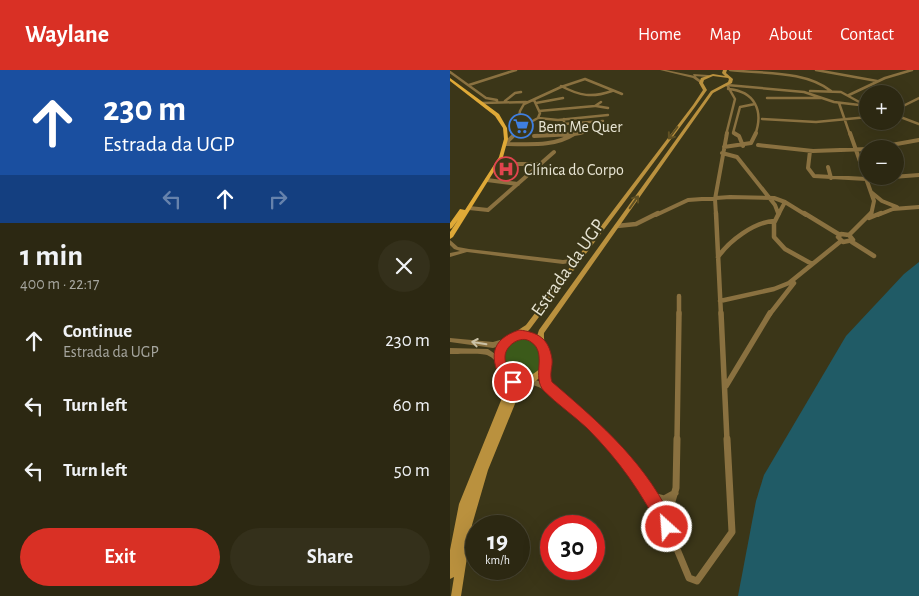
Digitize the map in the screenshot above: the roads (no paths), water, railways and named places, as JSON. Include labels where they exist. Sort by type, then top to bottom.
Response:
[{"type":"main road","points":[[708,76],[716,70]]},
{"type":"main road","points":[[724,71],[730,79]]},
{"type":"main road","points":[[450,574],[464,504],[506,398],[506,380],[499,360],[500,350],[508,340],[519,335],[528,327],[704,92],[702,78],[720,75],[730,79]]},
{"type":"main road","points":[[728,87],[730,79]]},
{"type":"main road","points":[[450,81],[495,113],[502,122],[506,132],[506,143],[497,164],[450,237]]},
{"type":"main road","points":[[450,81],[491,114],[499,124],[502,136],[499,154],[450,226]]},
{"type":"main road","points":[[702,84],[708,87],[720,88]]},
{"type":"main road","name":"Estrada da UGP","points":[[544,370],[546,359],[540,343],[541,332],[711,94],[720,88],[728,87]]},
{"type":"main road","points":[[519,335],[533,336],[540,343]]},
{"type":"main road","points":[[456,596],[467,525],[474,497],[514,397],[520,388],[544,370]]},
{"type":"main road","points":[[506,380],[519,383],[530,381]]},
{"type":"street","points":[[469,86],[509,70]]},
{"type":"street","points":[[465,82],[475,83],[516,70]]},
{"type":"street","points":[[662,70],[694,77],[702,84]]},
{"type":"street","points":[[670,70],[697,76],[708,76]]},
{"type":"street","points":[[816,70],[879,81]]},
{"type":"street","points":[[837,73],[842,70]]},
{"type":"street","points":[[873,85],[912,70]]},
{"type":"street","points":[[451,71],[486,98],[497,100],[498,102]]},
{"type":"street","points":[[724,71],[740,71],[810,80],[822,83],[831,91]]},
{"type":"street","points":[[737,75],[740,71]]},
{"type":"street","points":[[535,101],[561,86],[585,78],[612,89],[621,95],[627,90]]},
{"type":"street","points":[[860,78],[871,82],[871,85]]},
{"type":"street","points":[[730,79],[738,82],[822,92],[831,91],[849,95],[859,101]]},
{"type":"street","points":[[600,85],[609,82]]},
{"type":"street","points":[[473,88],[475,83]]},
{"type":"street","points":[[561,86],[581,97],[595,96],[612,89]]},
{"type":"street","points":[[728,87],[794,91],[839,103],[859,104]]},
{"type":"street","points":[[724,147],[743,146],[752,142],[758,123],[759,109],[744,93],[728,87]]},
{"type":"street","points":[[530,381],[547,385],[564,398],[602,434],[637,474],[652,496],[693,582],[697,581],[732,532],[715,199],[722,153],[735,98],[728,87]]},
{"type":"street","points":[[849,95],[859,91]]},
{"type":"street","points":[[482,103],[498,102],[521,92]]},
{"type":"street","points":[[820,97],[818,93],[822,92]]},
{"type":"street","points":[[766,98],[802,100],[820,97]]},
{"type":"street","points":[[505,100],[527,102],[563,98]]},
{"type":"street","points":[[847,103],[853,101],[853,98]]},
{"type":"street","points":[[904,107],[919,98]]},
{"type":"street","points":[[535,101],[539,111],[538,118]]},
{"type":"street","points":[[506,143],[516,135],[520,111],[527,102]]},
{"type":"street","points":[[595,106],[601,102]]},
{"type":"street","points":[[839,103],[859,159]]},
{"type":"street","points":[[743,146],[739,136],[733,133],[740,107],[755,104]]},
{"type":"street","points":[[539,111],[595,106],[608,108]]},
{"type":"street","points":[[518,129],[538,118],[564,120],[608,115]]},
{"type":"street","points":[[904,117],[919,123]]},
{"type":"street","points":[[762,119],[805,122],[859,118]]},
{"type":"street","points":[[556,125],[603,120]]},
{"type":"street","points":[[526,144],[535,134],[583,133]]},
{"type":"street","points":[[506,143],[526,144],[561,141],[574,134]]},
{"type":"street","points":[[904,143],[919,140]]},
{"type":"street","points":[[758,145],[810,151],[859,150]]},
{"type":"street","points":[[810,151],[807,162],[811,175],[859,179]]},
{"type":"street","points":[[469,208],[488,210],[554,152]]},
{"type":"street","points":[[722,153],[737,157],[770,198],[778,213]]},
{"type":"street","points":[[497,164],[541,164]]},
{"type":"street","points":[[828,167],[831,178]]},
{"type":"street","points":[[904,176],[919,175]]},
{"type":"street","points":[[487,180],[518,184]]},
{"type":"street","points":[[616,226],[639,224],[683,201],[770,198],[785,202],[840,235],[850,235],[868,218],[874,204],[868,185]]},
{"type":"street","points":[[870,191],[889,205],[908,208]]},
{"type":"street","points":[[785,202],[774,220],[773,233],[777,242],[785,249],[812,264]]},
{"type":"street","points":[[868,218],[894,209],[919,207]]},
{"type":"street","points":[[717,257],[755,227],[774,220]]},
{"type":"street","points":[[840,235],[838,239],[841,241]]},
{"type":"street","points":[[850,235],[853,239],[852,242]]},
{"type":"street","points":[[716,237],[723,242],[734,242]]},
{"type":"street","points":[[726,386],[776,304],[812,264],[841,241],[852,242],[874,256]]},
{"type":"street","points":[[450,242],[456,248],[469,251],[563,262],[580,258]]},
{"type":"street","points":[[450,255],[469,251]]},
{"type":"street","points":[[563,262],[570,265],[571,270]]},
{"type":"street","points":[[720,300],[774,289],[789,283],[801,275]]},
{"type":"street","points":[[667,527],[666,518],[675,493],[678,296]]},
{"type":"street","points":[[450,340],[493,345],[508,340]]},
{"type":"street","points":[[450,351],[488,352],[499,360]]},
{"type":"street","points":[[544,370],[544,378],[547,385]]},
{"type":"street","points":[[652,496],[659,500],[667,500],[675,493]]},
{"type":"water","points":[[919,262],[919,596],[738,596],[756,501],[764,475],[846,336],[904,274]]},
{"type":"place","name":"Bem Me Quer","points":[[521,126]]},
{"type":"place","name":"Clínica do Corpo","points":[[506,169]]}]
